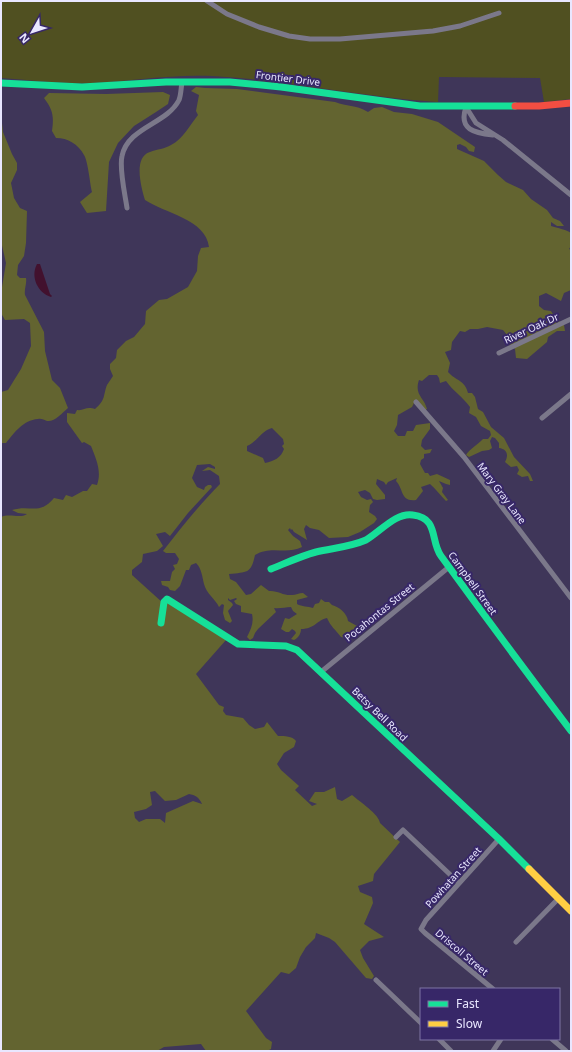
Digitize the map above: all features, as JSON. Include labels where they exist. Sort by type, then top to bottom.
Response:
[{"type":"street","points":[[207,1],[227,14],[259,27],[288,36],[310,39],[340,39],[450,29],[499,13]]},
{"type":"street","points":[[127,208],[122,165],[122,156],[125,149],[129,141],[165,115],[179,101],[182,82]]},
{"type":"street","name":"Frontier Drive","points":[[1,83],[82,87],[182,82],[224,82],[268,85],[397,103],[441,107],[544,106],[571,103]]},
{"type":"street","points":[[466,107],[463,115],[465,123],[468,127],[479,134],[493,134]]},
{"type":"street","points":[[466,107],[476,123],[503,140],[571,195]]},
{"type":"street","name":"River Oak Dr","points":[[499,353],[571,319]]},
{"type":"street","points":[[542,418],[571,394]]},
{"type":"street","name":"Mary Gray Lane","points":[[416,402],[464,457],[571,598]]},
{"type":"street","name":"Campbell Street","points":[[271,569],[317,552],[345,547],[359,542],[377,533],[402,515],[410,514],[420,516],[430,524],[435,534],[438,550],[449,567],[571,731]]},
{"type":"street","name":"Pocahontas Street","points":[[321,672],[449,567]]},
{"type":"street","name":"Betsy Bell Road","points":[[161,622],[164,602],[166,599],[238,644],[286,646],[298,650],[498,839],[571,911]]},
{"type":"street","points":[[396,838],[403,830],[459,883]]},
{"type":"street","name":"Powhatan Street","points":[[421,927],[498,839]]},
{"type":"street","points":[[516,942],[558,898]]},
{"type":"street","name":"Driscoll Street","points":[[421,927],[424,933],[491,988]]},
{"type":"street","points":[[376,980],[420,1022]]},
{"type":"street","points":[[439,1040],[451,1051]]},
{"type":"street","points":[[493,1051],[500,1040]]},
{"type":"street","points":[[553,1040],[566,1051]]},
{"type":"shaded area","points":[[1,1],[571,1],[571,99],[544,102],[540,78],[439,77],[438,102],[410,100],[269,81],[212,76],[182,76],[92,83],[1,78]]},
{"type":"shaded area","points":[[196,87],[237,89],[335,102],[359,108],[368,112],[374,108],[382,107],[394,112],[412,114],[438,122],[475,147],[474,152],[469,151],[466,147],[460,144],[457,145],[457,149],[484,161],[506,182],[523,190],[531,199],[547,210],[553,218],[560,221],[564,226],[557,226],[551,222],[551,226],[571,233],[571,246],[569,249],[571,250],[571,290],[564,293],[561,301],[546,293],[539,296],[539,306],[544,310],[551,311],[555,318],[564,325],[565,331],[557,331],[548,337],[547,342],[527,359],[516,358],[515,349],[510,344],[508,336],[503,330],[487,327],[470,329],[465,332],[460,331],[452,342],[451,350],[445,352],[450,363],[448,372],[465,386],[468,393],[472,393],[475,397],[478,409],[483,412],[491,427],[504,438],[514,457],[530,474],[533,481],[530,481],[528,476],[522,477],[517,474],[519,470],[517,466],[511,467],[505,462],[507,457],[506,453],[504,450],[499,448],[499,443],[495,438],[492,437],[490,441],[492,448],[489,450],[482,451],[469,457],[466,455],[483,439],[488,439],[491,435],[490,431],[481,426],[476,417],[469,413],[470,407],[446,381],[440,383],[437,375],[429,375],[422,381],[419,380],[418,385],[419,393],[427,409],[425,410],[415,401],[412,407],[398,415],[397,425],[394,431],[398,436],[405,436],[407,431],[413,431],[416,425],[430,423],[430,429],[422,440],[421,446],[425,450],[432,449],[430,453],[424,454],[424,458],[421,460],[420,464],[425,473],[428,473],[430,476],[437,474],[450,480],[450,485],[439,481],[443,488],[442,492],[448,500],[446,501],[430,484],[421,487],[423,491],[416,500],[407,499],[396,481],[397,478],[388,482],[386,485],[384,482],[377,479],[376,484],[385,495],[385,499],[373,499],[370,493],[365,490],[358,492],[361,497],[367,500],[371,499],[373,502],[370,505],[369,512],[377,519],[374,523],[360,532],[348,537],[329,538],[319,530],[310,528],[306,525],[304,529],[307,540],[290,528],[288,530],[300,541],[302,547],[290,550],[261,552],[255,555],[250,569],[240,573],[229,574],[230,579],[236,582],[246,595],[251,594],[261,585],[269,591],[275,591],[286,595],[303,593],[308,597],[297,600],[297,604],[301,606],[313,608],[321,599],[325,602],[329,602],[346,615],[348,621],[357,626],[346,638],[341,637],[327,618],[310,628],[301,629],[298,637],[294,640],[291,639],[296,633],[295,631],[292,629],[289,632],[286,632],[281,629],[285,618],[289,619],[297,614],[291,607],[274,608],[276,612],[258,629],[253,638],[250,640],[247,637],[251,629],[252,614],[241,612],[241,606],[236,604],[234,601],[237,599],[236,598],[230,600],[228,598],[233,605],[228,611],[232,621],[230,623],[225,620],[223,613],[224,605],[222,604],[219,607],[207,590],[201,570],[196,563],[191,565],[189,570],[186,570],[180,586],[175,591],[162,585],[161,581],[170,581],[172,572],[175,569],[173,565],[177,564],[179,559],[175,553],[166,553],[163,551],[198,508],[220,484],[219,476],[210,470],[202,471],[208,467],[215,469],[215,467],[210,464],[197,465],[192,478],[197,487],[204,490],[208,485],[211,485],[212,487],[188,513],[170,536],[165,532],[156,534],[163,546],[157,551],[143,554],[142,562],[132,570],[132,575],[163,603],[168,603],[226,640],[196,674],[219,705],[224,707],[223,711],[226,715],[243,718],[255,729],[264,727],[267,722],[278,736],[290,737],[296,741],[294,747],[284,753],[277,764],[281,770],[299,786],[295,790],[312,806],[317,804],[309,801],[315,792],[324,792],[335,787],[337,799],[342,801],[352,795],[373,812],[380,823],[400,842],[374,874],[373,881],[358,886],[360,892],[372,897],[373,903],[364,924],[384,937],[369,941],[360,950],[374,976],[372,979],[366,978],[335,942],[316,933],[315,938],[306,947],[300,957],[296,968],[289,974],[281,972],[246,1011],[266,1038],[272,1042],[271,1049],[267,1051],[206,1051],[201,1044],[164,1047],[157,1051],[1,1051],[1,517],[27,514],[18,513],[12,510],[18,508],[44,507],[54,498],[63,500],[66,495],[72,497],[83,491],[87,491],[92,484],[97,485],[99,470],[91,446],[84,442],[82,443],[67,422],[67,413],[75,414],[77,410],[89,408],[95,409],[99,406],[103,400],[107,385],[113,376],[110,369],[110,364],[116,358],[117,350],[126,341],[134,337],[145,324],[146,311],[159,300],[167,299],[188,287],[197,271],[198,256],[201,248],[209,247],[206,237],[192,223],[145,200],[140,180],[141,160],[145,155],[166,147],[183,136],[198,115],[196,111],[199,95],[191,91]],"holes":[[[272,428],[283,439],[284,444],[282,446],[284,449],[277,459],[265,463],[263,458],[247,451],[247,446],[254,442],[268,429]],[[155,791],[165,801],[176,800],[189,794],[197,797],[202,804],[193,801],[166,813],[165,823],[160,819],[146,819],[139,822],[135,818],[134,812],[146,809],[152,805],[150,792]]]},
{"type":"shaded area","points":[[163,92],[170,95],[168,104],[134,126],[118,143],[109,162],[106,211],[87,213],[80,202],[92,192],[85,158],[82,151],[72,142],[65,139],[56,138],[52,131],[52,113],[44,98],[49,93],[106,94]]},
{"type":"shaded area","points":[[1,114],[3,132],[17,163],[17,170],[11,183],[14,198],[20,208],[27,211],[24,256],[18,265],[17,275],[20,278],[26,278],[25,295],[44,332],[45,351],[52,380],[60,388],[68,408],[53,420],[47,421],[39,419],[23,424],[6,443],[1,443],[1,392],[8,390],[21,369],[31,346],[30,323],[24,319],[5,320],[1,313],[1,293],[6,263],[1,241]]},
{"type":"shaded area","points":[[37,264],[40,264],[52,296],[51,297],[42,292],[36,284],[34,274]]},
{"type":"traffic: fast","points":[[1,83],[82,87],[166,82],[230,82],[281,87],[420,106],[515,106]]},
{"type":"traffic: fast","points":[[271,569],[310,554],[348,546],[366,540],[394,519],[407,515],[421,517],[430,525],[441,556],[571,731]]},
{"type":"traffic: fast","points":[[161,623],[164,602],[167,599],[238,644],[286,646],[297,650],[499,839],[529,869]]},
{"type":"traffic: slow","points":[[529,869],[571,911]]},
{"type":"traffic: jam","points":[[515,106],[539,106],[571,103]]}]
